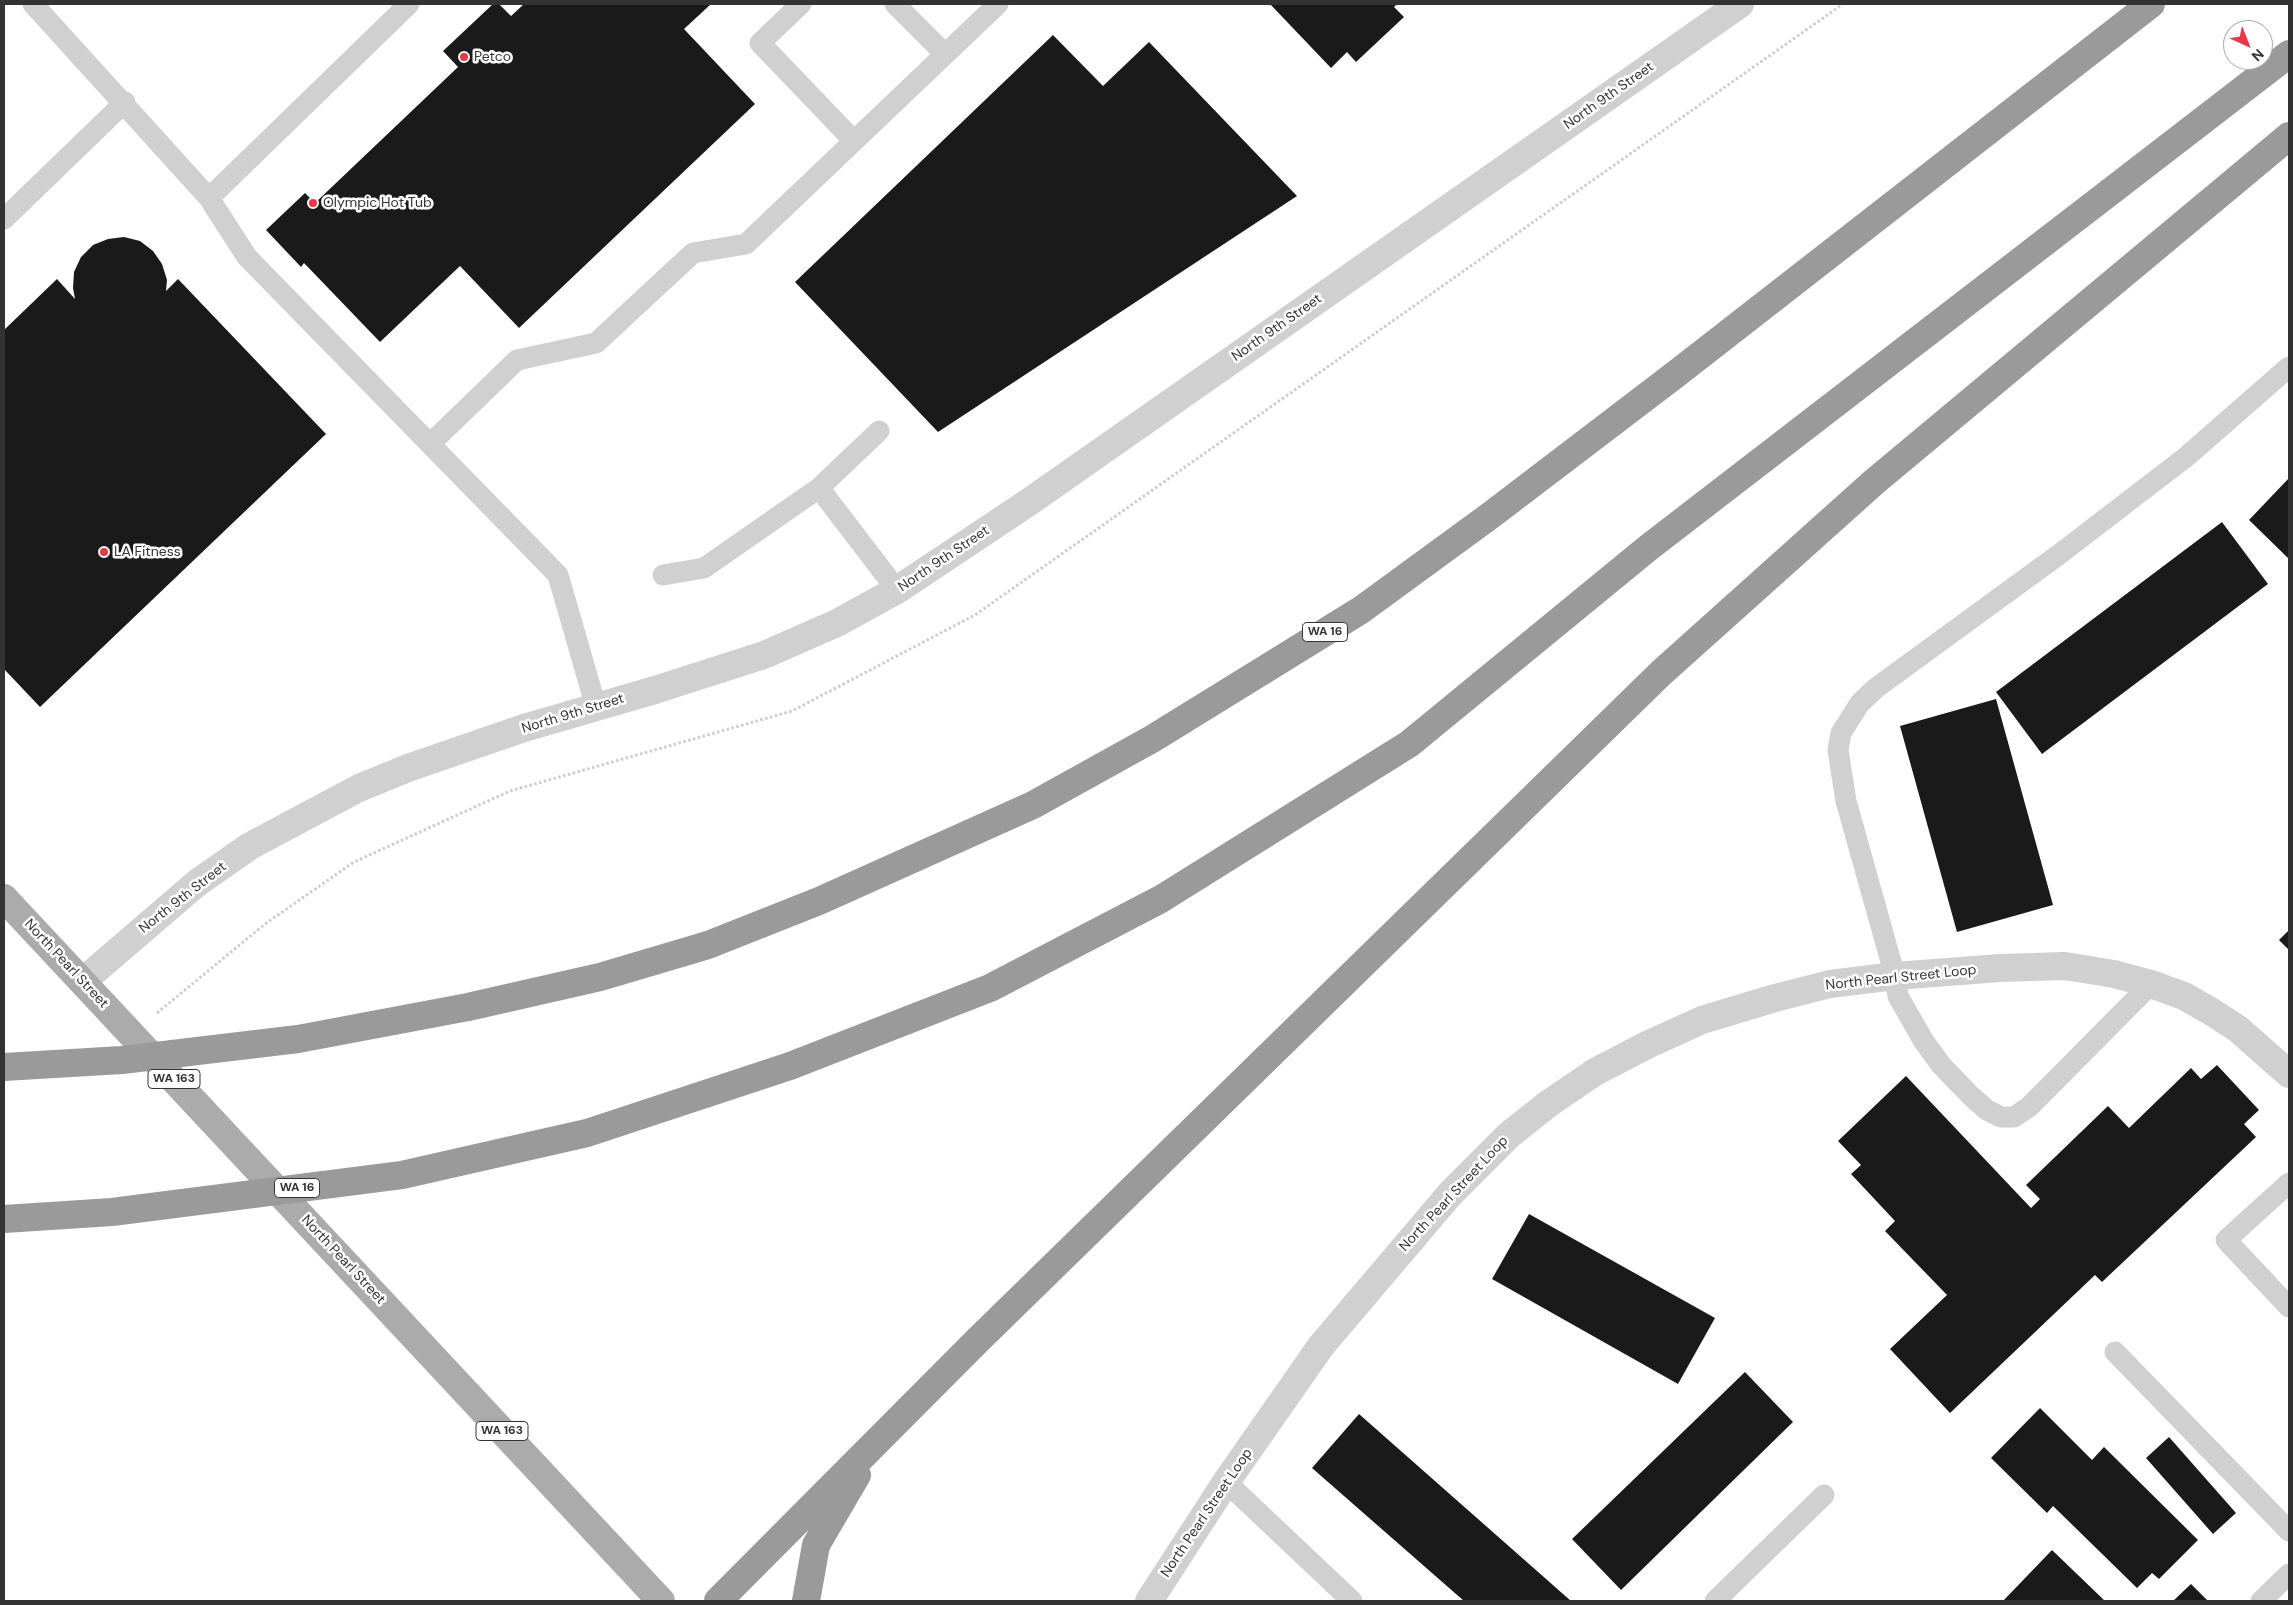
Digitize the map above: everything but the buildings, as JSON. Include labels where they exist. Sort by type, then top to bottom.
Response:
[{"type":"highway","name":"WA 16","points":[[4,1067],[122,1060],[298,1039],[468,1007],[600,977],[708,945],[819,902],[1033,805],[1152,739],[1361,610],[1491,515],[1676,374],[2151,4]]},
{"type":"highway","name":"WA 16","points":[[4,1219],[112,1212],[402,1176],[587,1133],[790,1066],[990,988],[1161,899],[1409,744],[1648,548],[2289,54]]},
{"type":"highway","points":[[718,1601],[978,1339],[1661,673],[1874,482],[2289,136]]},
{"type":"highway","points":[[806,1601],[816,1545],[877,1441]]},
{"type":"main road","name":"North Pearl Street","points":[[4,898],[661,1601]]},
{"type":"street","name":"North 9th Street","points":[[83,981],[196,883],[250,846],[359,788],[408,768],[524,728],[772,651],[837,623],[897,590],[1037,497],[1740,4]]},
{"type":"street","name":"North Pearl Street Loop","points":[[1150,1601],[1226,1482],[1321,1346],[1384,1270],[1457,1188],[1509,1135],[1548,1104],[1595,1072],[1647,1045],[1702,1020],[1830,984],[1895,976],[2000,968],[2065,966],[2114,974],[2151,984],[2184,996],[2212,1012],[2257,1044],[2289,1074]]},
{"type":"lane","points":[[33,4],[124,102],[209,198],[247,258],[431,442],[558,575],[596,707]]},
{"type":"lane","points":[[209,198],[409,4]]},
{"type":"lane","points":[[801,4],[760,43],[854,141]]},
{"type":"lane","points":[[895,4],[945,54]]},
{"type":"lane","points":[[431,442],[517,360],[596,343],[693,253],[746,244],[998,4]]},
{"type":"lane","points":[[4,219],[124,102]]},
{"type":"lane","points":[[2151,984],[2029,1107],[2014,1117],[2001,1118],[1987,1110],[1941,1064],[1923,1040],[1898,996],[1895,976],[1862,864],[1840,771],[1838,750],[1841,733],[1848,718],[1865,698],[1900,669],[2061,553],[2186,457],[2289,367]]},
{"type":"lane","points":[[663,575],[704,568],[819,488],[878,431]]},
{"type":"lane","points":[[819,488],[897,590]]},
{"type":"lane","points":[[2289,1183],[2226,1240],[2289,1307]]},
{"type":"lane","points":[[2115,1352],[2289,1532]]},
{"type":"lane","points":[[1226,1482],[1352,1601]]},
{"type":"lane","points":[[1715,1601],[1824,1495]]},
{"type":"lane","points":[[2261,1601],[2289,1574]]},
{"type":"place","name":"Petco","points":[[464,57]]},
{"type":"place","name":"Olympic Hot Tub","points":[[313,203]]},
{"type":"place","name":"LA Fitness","points":[[104,552]]}]
